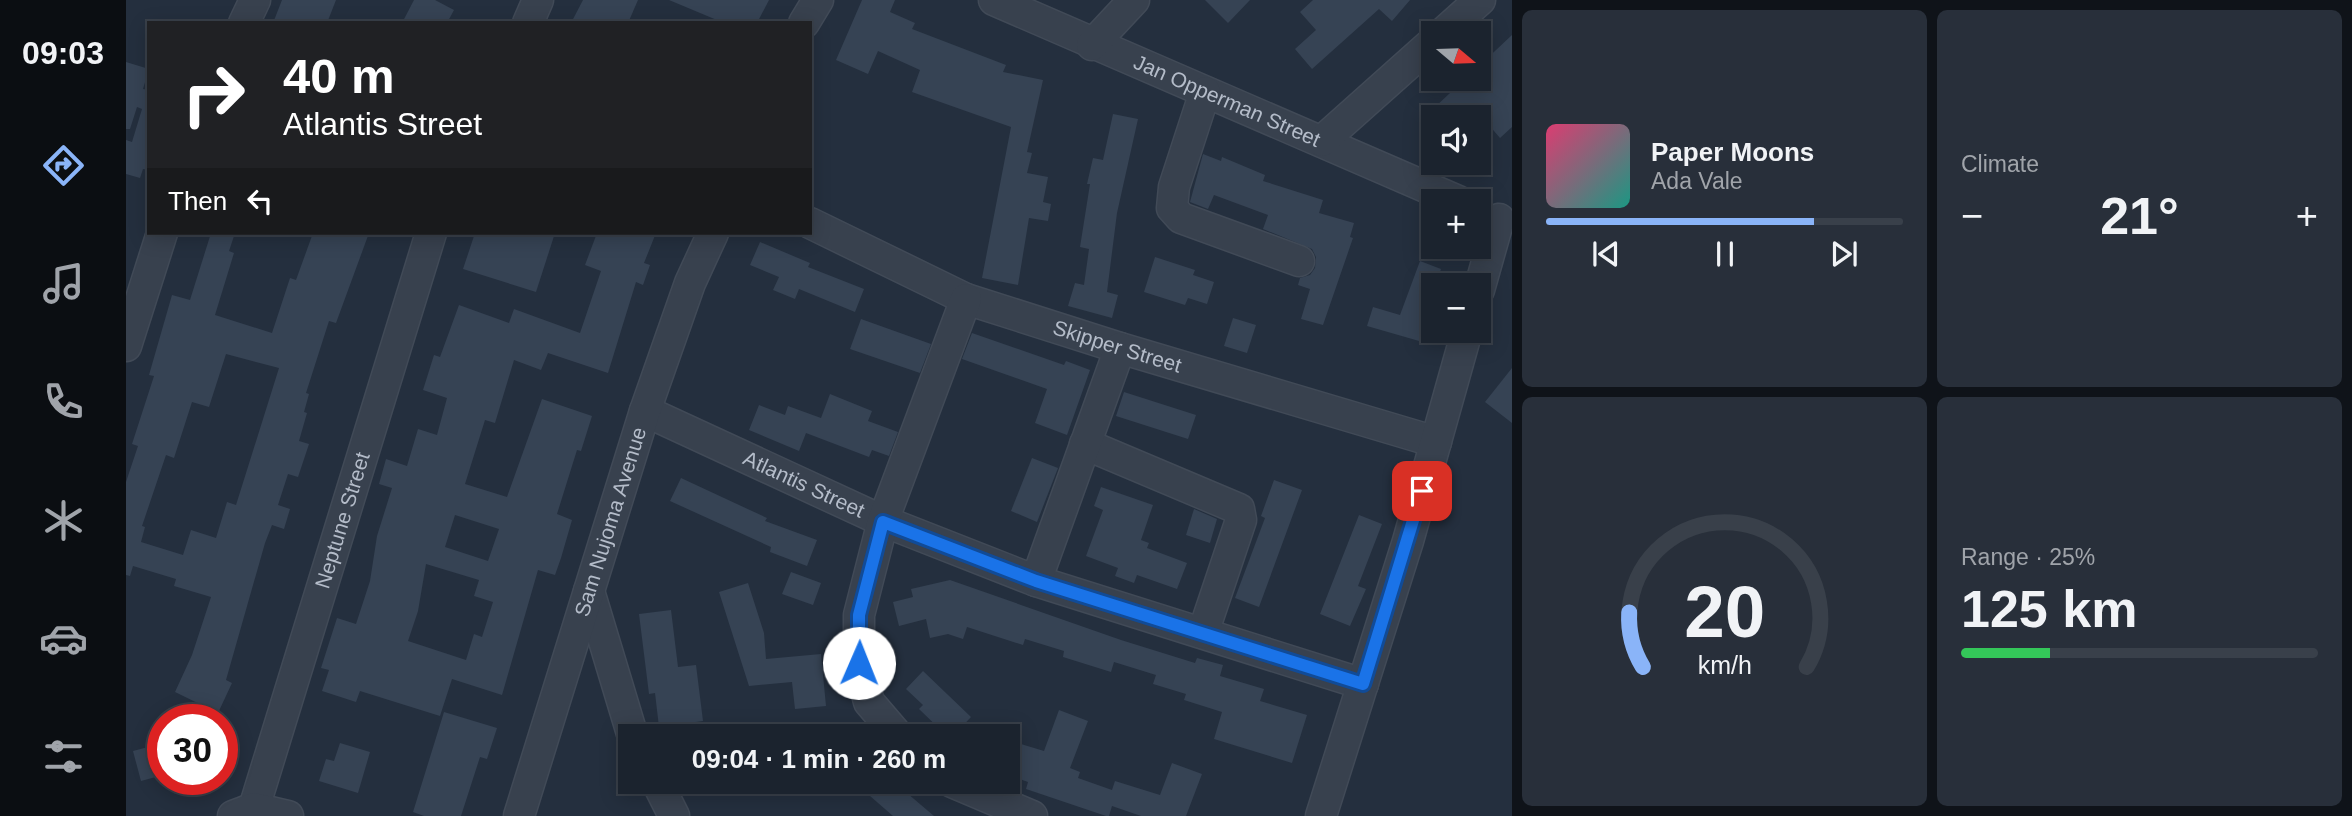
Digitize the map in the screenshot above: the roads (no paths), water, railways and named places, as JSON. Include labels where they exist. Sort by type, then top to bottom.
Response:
[{"type":"street","points":[[245,21],[255,0]]},
{"type":"street","points":[[529,21],[538,0]]},
{"type":"street","points":[[805,21],[818,0]]},
{"type":"street","name":"Jan Opperman Street","points":[[994,0],[1092,45],[1431,189]]},
{"type":"street","points":[[1092,45],[1134,0]]},
{"type":"street","points":[[1456,21],[1480,0]]},
{"type":"street","points":[[1322,141],[1421,53]]},
{"type":"street","points":[[1205,92],[1174,187],[1172,208],[1181,218],[1299,261]]},
{"type":"street","points":[[1483,273],[1496,218]]},
{"type":"street","name":"Skipper Street","points":[[812,224],[966,299],[1436,442]]},
{"type":"street","points":[[126,346],[161,235]]},
{"type":"street","name":"Neptune Street","points":[[243,812],[430,235]]},
{"type":"street","name":"Sam Nujoma Avenue","points":[[519,816],[645,411],[690,283],[712,235]]},
{"type":"street","points":[[888,724],[869,702],[859,663],[859,615],[883,522],[966,299]]},
{"type":"street","points":[[1321,816],[1436,442],[1464,343]]},
{"type":"street","points":[[1036,581],[1120,348]]},
{"type":"street","name":"Atlantis Street","points":[[645,411],[883,522],[1036,581],[1363,684]]},
{"type":"street","points":[[1085,444],[1238,509],[1241,520],[1203,633]]},
{"type":"street","points":[[589,591],[629,724]]},
{"type":"street","points":[[663,794],[674,816]]},
{"type":"street","points":[[980,794],[1032,816]]},
{"type":"street","points":[[243,812],[288,816]]}]
